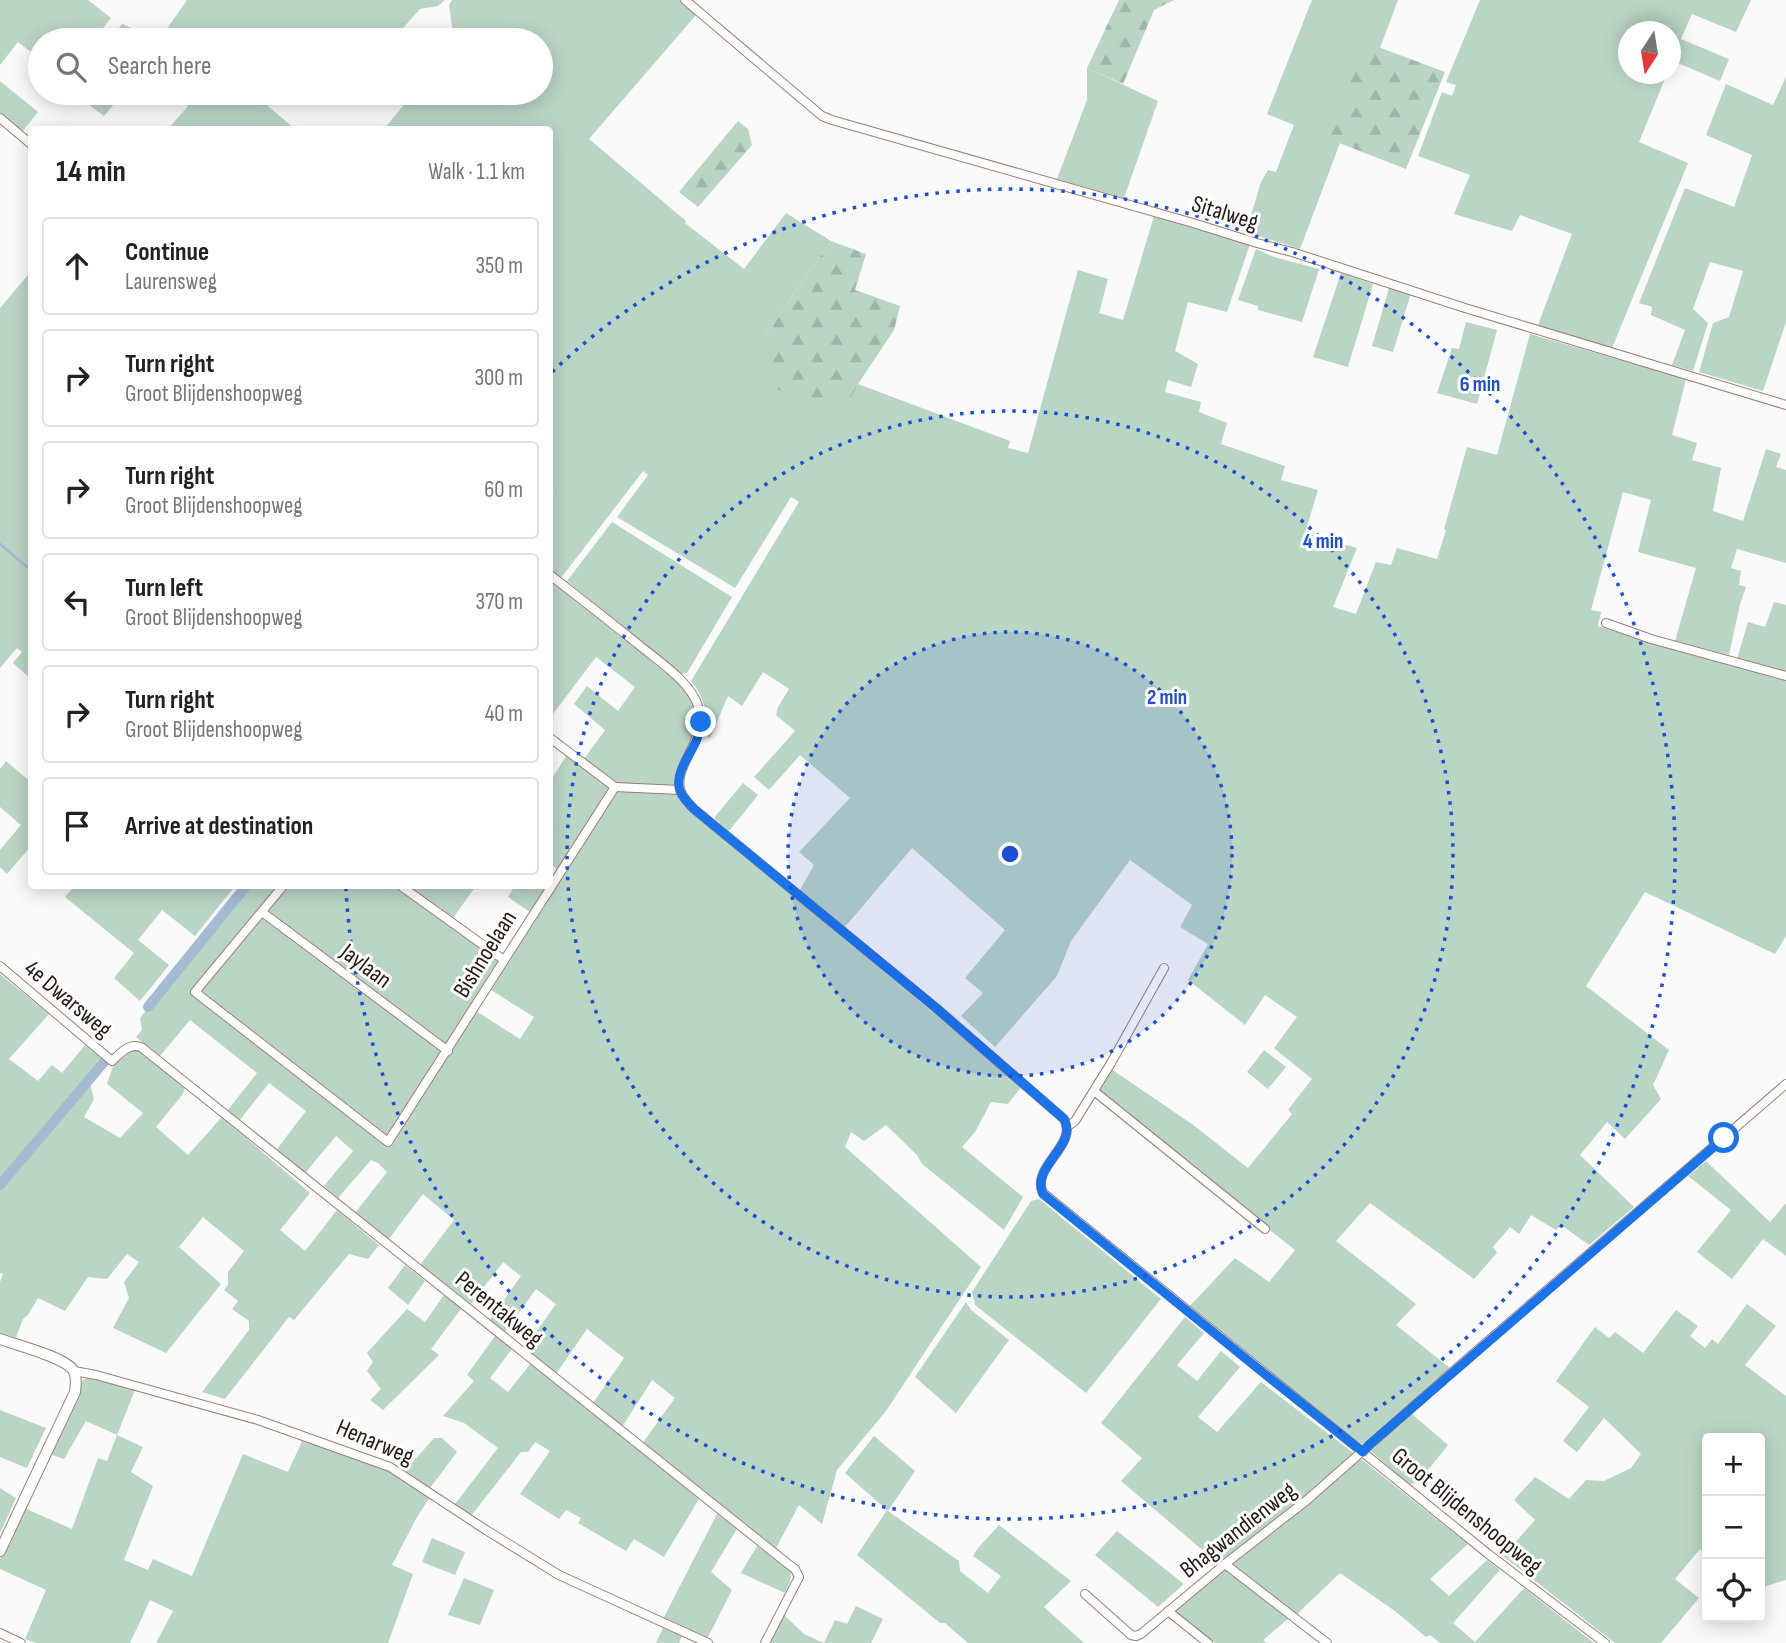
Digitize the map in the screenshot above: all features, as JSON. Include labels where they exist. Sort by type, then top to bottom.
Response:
[{"type":"street","name":"Sitalweg","points":[[685,0],[822,116],[832,120],[1292,252],[1465,308],[1786,405]]},
{"type":"street","points":[[0,118],[28,142]]},
{"type":"street","points":[[553,577],[669,669],[692,693],[698,704],[701,722],[698,737],[679,778],[680,790],[694,809],[935,1007],[1064,1119],[1068,1126],[1075,1121],[1094,1091],[1164,968]]},
{"type":"street","points":[[1606,623],[1651,639],[1786,676]]},
{"type":"street","points":[[553,740],[615,787],[680,790]]},
{"type":"street","name":"Bishnoelaan","points":[[553,882],[615,787]]},
{"type":"street","points":[[553,870],[558,874]]},
{"type":"street","points":[[262,912],[281,889]]},
{"type":"street","points":[[405,889],[505,960]]},
{"type":"street","name":"Bishnoelaan","points":[[262,912],[195,992],[388,1142],[549,889]]},
{"type":"street","name":"Jaylaan","points":[[262,912],[448,1051]]},
{"type":"street","name":"4e Dwarsweg","points":[[0,967],[112,1061]]},
{"type":"street","name":"Perentakweg","points":[[112,1061],[132,1045],[141,1047],[795,1569],[799,1577],[765,1643]]},
{"type":"street","name":"Bhagwandienweg","points":[[1085,1594],[1131,1635],[1141,1634],[1224,1563],[1307,1500],[1786,1084]]},
{"type":"street","points":[[1094,1091],[1265,1229]]},
{"type":"street","name":"Groot Blijdenshoopweg","points":[[1068,1126],[1066,1135],[1043,1174],[1040,1188],[1043,1194],[1487,1553],[1605,1643]]},
{"type":"street","name":"Henarweg","points":[[0,1339],[56,1358],[74,1371],[258,1420],[390,1467],[559,1574],[708,1643]]},
{"type":"street","points":[[0,1551],[75,1392],[74,1371]]},
{"type":"street","points":[[1224,1563],[1327,1643]]},
{"type":"street","points":[[1168,1611],[1208,1643]]},
{"type":"street","points":[[0,1633],[21,1643]]},
{"type":"green space","points":[[0,0],[88,0],[111,18],[103,28],[28,28],[28,50],[18,42],[0,65]]},
{"type":"green space","points":[[187,0],[445,0],[438,6],[420,9],[404,27],[167,28]]},
{"type":"green space","points":[[452,0],[679,0],[696,15],[589,139],[686,221],[685,223],[744,269],[786,213],[831,241],[765,335],[847,404],[858,384],[1010,441],[1008,448],[1028,453],[1078,270],[1108,279],[1099,313],[1123,320],[1154,216],[1250,244],[1227,312],[1188,302],[1175,351],[1198,364],[1191,387],[1168,380],[1165,392],[1201,402],[1199,412],[1227,423],[1221,444],[1285,466],[1281,480],[1318,490],[1305,533],[1357,548],[1333,607],[1356,614],[1376,562],[1391,565],[1397,548],[1437,559],[1467,447],[1497,455],[1530,334],[1686,379],[1672,435],[1697,443],[1692,460],[1721,468],[1713,511],[1743,521],[1766,449],[1781,454],[1776,467],[1786,470],[1786,563],[1737,549],[1731,568],[1741,571],[1739,585],[1746,587],[1729,655],[1675,641],[1696,568],[1638,552],[1651,500],[1623,492],[1591,610],[1601,612],[1598,626],[1786,680],[1786,936],[1775,954],[1645,892],[1586,986],[1669,1050],[1653,1085],[1661,1099],[1625,1139],[1607,1122],[1580,1155],[1634,1207],[1589,1245],[1561,1225],[1556,1230],[1531,1215],[1519,1234],[1510,1227],[1493,1247],[1497,1253],[1474,1279],[1370,1203],[1336,1241],[1416,1304],[1396,1325],[1450,1368],[1368,1441],[1362,1444],[1356,1441],[1189,1307],[1235,1258],[1269,1282],[1295,1250],[1096,1092],[1111,1069],[1192,1124],[1248,1168],[1292,1114],[1288,1110],[1312,1079],[1274,1048],[1297,1017],[1265,995],[1245,1025],[1188,980],[1208,944],[1180,927],[1192,905],[1130,860],[1071,941],[1057,976],[995,1047],[961,1016],[983,993],[965,978],[1005,930],[912,848],[845,927],[800,890],[814,865],[799,852],[850,798],[800,755],[769,790],[754,777],[795,731],[776,715],[789,689],[763,672],[742,706],[728,696],[710,738],[705,735],[706,720],[700,694],[691,681],[799,502],[791,497],[735,588],[617,517],[648,475],[643,471],[561,578],[553,571],[553,126],[386,126],[404,105],[553,105],[553,28],[452,28],[449,5]]},
{"type":"green space","points":[[1119,0],[1174,0],[1154,10],[1123,84],[1087,68]]},
{"type":"green space","points":[[1312,0],[1398,0],[1380,48],[1365,43],[1330,139],[1340,143],[1300,249],[1246,232],[1261,182],[1268,170],[1276,172],[1294,125],[1267,114]]},
{"type":"green space","points":[[1480,0],[1751,0],[1736,32],[1692,14],[1681,39],[1681,21],[1618,21],[1618,84],[1663,84],[1639,142],[1688,163],[1612,348],[1538,325],[1572,234],[1520,215],[1512,231],[1454,214],[1470,175],[1418,156],[1442,92],[1452,96],[1456,85],[1446,82]]},
{"type":"green space","points":[[1681,39],[1729,59],[1720,81],[1681,64]]},
{"type":"green space","points":[[1365,42],[1445,72],[1406,169],[1329,139]]},
{"type":"green space","points":[[1087,68],[1158,101],[1124,198],[1057,179],[1087,100]]},
{"type":"green space","points":[[1786,77],[1786,322],[1763,391],[1699,372],[1713,323],[1729,317],[1743,271],[1710,262],[1693,309],[1708,323],[1693,371],[1672,365],[1685,330],[1651,315],[1652,307],[1639,303],[1685,188],[1734,207],[1752,155],[1706,135],[1726,84],[1773,105]]},
{"type":"green space","points":[[0,81],[38,112],[22,132],[0,114]]},
{"type":"green space","points":[[89,105],[113,105],[104,116]]},
{"type":"green space","points":[[267,105],[291,126],[171,126],[188,106]]},
{"type":"green space","points":[[738,121],[748,129],[752,145],[698,207],[679,192]]},
{"type":"green space","points":[[831,241],[866,254],[855,290],[900,306],[894,330],[847,405],[765,387],[765,335]]},
{"type":"green space","points":[[1256,249],[1274,257],[1319,269],[1302,322],[1258,310],[1258,306],[1238,300]]},
{"type":"green space","points":[[1341,273],[1373,284],[1348,367],[1313,357]]},
{"type":"green space","points":[[28,275],[28,676],[13,663],[22,652],[17,648],[0,668],[0,308]]},
{"type":"green space","points":[[1389,288],[1411,293],[1393,352],[1372,346]]},
{"type":"green space","points":[[1466,322],[1497,330],[1477,404],[1437,393],[1452,348],[1459,349]]},
{"type":"green space","points":[[612,522],[732,597],[687,673],[681,674],[567,581]]},
{"type":"green space","points":[[553,583],[679,683],[688,695],[694,705],[697,723],[679,770],[677,786],[618,783],[584,759],[605,730],[574,704],[587,686],[618,711],[635,687],[596,657],[553,714]]},
{"type":"green space","points":[[1774,602],[1786,605],[1786,672],[1737,659],[1748,622],[1765,627]]},
{"type":"green space","points":[[566,756],[609,787],[558,870],[553,866],[553,777]]},
{"type":"green space","points":[[6,761],[28,780],[28,850],[7,874],[0,867],[0,850],[21,825],[0,807],[0,769]]},
{"type":"green space","points":[[743,783],[758,795],[729,831],[714,818]]},
{"type":"green space","points":[[616,790],[670,791],[677,795],[684,806],[1022,1086],[1008,1104],[991,1102],[975,1132],[962,1147],[1023,1197],[1004,1230],[922,1164],[917,1155],[886,1125],[864,1141],[851,1132],[845,1147],[981,1267],[886,1411],[837,1470],[822,1524],[799,1505],[776,1548],[642,1444],[675,1398],[652,1380],[622,1427],[593,1403],[624,1358],[587,1329],[556,1374],[525,1348],[556,1304],[536,1289],[504,1333],[489,1321],[521,1276],[503,1262],[471,1304],[420,1265],[454,1220],[423,1194],[388,1240],[355,1213],[387,1172],[378,1163],[371,1160],[338,1198],[324,1186],[353,1151],[336,1136],[305,1173],[277,1149],[306,1111],[269,1083],[240,1120],[227,1111],[257,1073],[190,1020],[160,1056],[136,1037],[142,1030],[140,1018],[244,889],[277,889],[192,993],[388,1147],[476,1011],[520,1039],[534,1017],[491,990]]},
{"type":"green space","points":[[72,889],[233,889],[195,936],[162,910],[138,940],[169,965],[140,1001],[114,978],[134,953],[65,897]]},
{"type":"green space","points":[[285,889],[399,889],[500,962],[447,1047],[267,911]]},
{"type":"green space","points":[[412,889],[474,889],[453,918]]},
{"type":"green space","points":[[513,889],[545,889],[530,912],[508,897]]},
{"type":"green space","points":[[262,917],[444,1052],[388,1138],[199,992]]},
{"type":"green space","points":[[0,974],[49,1014],[9,1059],[38,1081],[52,1065],[62,1073],[85,1045],[105,1061],[89,1080],[94,1099],[84,1117],[120,1138],[143,1113],[107,1084],[120,1056],[137,1048],[185,1087],[183,1094],[156,1127],[188,1155],[222,1117],[310,1193],[280,1230],[305,1251],[337,1210],[379,1245],[368,1259],[349,1254],[294,1320],[289,1317],[225,1399],[202,1392],[249,1330],[249,1321],[232,1309],[238,1301],[224,1290],[228,1285],[228,1272],[244,1251],[203,1217],[179,1247],[221,1284],[166,1353],[113,1328],[129,1298],[124,1282],[139,1262],[127,1254],[107,1279],[88,1277],[65,1311],[38,1298],[23,1319],[15,1340],[0,1336],[0,1282],[3,1274],[0,1273]]},
{"type":"green space","points":[[1264,1050],[1286,1067],[1268,1089],[1247,1072]]},
{"type":"green space","points":[[1706,1161],[1770,1222],[1786,1203],[1786,1256],[1763,1239],[1732,1279],[1697,1252],[1731,1210],[1688,1176]]},
{"type":"green space","points":[[1039,1199],[1161,1299],[1086,1393],[975,1305],[972,1292],[1031,1201]]},
{"type":"green space","points":[[405,1265],[425,1281],[408,1305],[388,1288]]},
{"type":"green space","points":[[444,1295],[461,1309],[431,1349],[439,1355],[383,1410],[370,1400],[381,1389],[367,1371],[373,1362],[367,1353],[407,1309],[425,1322]]},
{"type":"green space","points":[[966,1302],[971,1310],[1009,1340],[956,1413],[915,1377]]},
{"type":"green space","points":[[1747,1304],[1776,1326],[1745,1365],[1786,1396],[1786,1580],[1765,1586],[1765,1433],[1702,1433],[1702,1550],[1700,1549],[1675,1579],[1699,1598],[1661,1643],[1615,1643],[1503,1556],[1535,1520],[1514,1500],[1535,1477],[1569,1499],[1586,1480],[1604,1481],[1631,1468],[1641,1454],[1604,1418],[1577,1452],[1563,1441],[1589,1407],[1556,1381],[1595,1327],[1609,1338],[1615,1332],[1643,1353],[1676,1310],[1698,1326],[1690,1336],[1705,1348],[1712,1339],[1718,1344]]},
{"type":"green space","points":[[1185,1317],[1204,1333],[1177,1365],[1197,1381],[1221,1351],[1240,1367],[1198,1417],[1217,1432],[1261,1382],[1356,1455],[1219,1564],[1121,1481],[1142,1458],[1101,1423]]},
{"type":"green space","points":[[495,1336],[512,1349],[490,1378],[508,1392],[531,1363],[699,1499],[664,1557],[634,1539],[626,1551],[578,1523],[581,1518],[566,1510],[559,1519],[520,1494],[550,1451],[535,1442],[528,1452],[521,1452],[471,1516],[455,1504],[498,1448],[464,1423],[443,1416],[474,1381],[467,1375]]},
{"type":"green space","points":[[90,1377],[135,1390],[117,1435],[86,1421],[64,1459],[49,1454],[83,1380]]},
{"type":"green space","points":[[0,1410],[46,1428],[27,1468],[0,1457]]},
{"type":"green space","points":[[1412,1414],[1448,1445],[1419,1481],[1409,1485],[1370,1450]]},
{"type":"green space","points":[[117,1435],[143,1447],[131,1472],[153,1486],[124,1560],[148,1570],[153,1559],[192,1576],[243,1454],[288,1472],[303,1439],[389,1468],[430,1497],[392,1565],[413,1574],[388,1643],[156,1643],[173,1611],[150,1600],[130,1643],[36,1643],[25,1639],[46,1590],[0,1569],[0,1560],[24,1508],[72,1529],[98,1458],[107,1461]]},
{"type":"green space","points":[[874,1436],[915,1471],[888,1511],[959,1561],[960,1571],[988,1593],[1001,1576],[973,1556],[999,1525],[1071,1581],[1044,1607],[1084,1643],[968,1643],[857,1555],[887,1510],[845,1473]]},
{"type":"green space","points":[[434,1438],[442,1438],[457,1452],[430,1488],[405,1471]]},
{"type":"green space","points":[[1361,1459],[1468,1544],[1430,1579],[1449,1596],[1487,1560],[1500,1570],[1453,1623],[1475,1642],[1524,1588],[1594,1643],[1440,1643],[1430,1635],[1426,1637],[1395,1611],[1340,1573],[1296,1615],[1231,1564]]},
{"type":"green space","points":[[0,1488],[16,1498],[0,1533]]},
{"type":"green space","points":[[717,1514],[737,1529],[711,1572],[732,1590],[707,1639],[663,1619]]},
{"type":"green space","points":[[1117,1531],[1184,1584],[1158,1607],[1095,1555]]},
{"type":"green space","points":[[432,1538],[465,1552],[455,1575],[422,1562]]},
{"type":"green space","points":[[757,1546],[791,1569],[790,1582],[785,1593],[741,1573]]},
{"type":"green space","points":[[1226,1568],[1288,1619],[1263,1640],[1266,1643],[1215,1643],[1174,1611]]},
{"type":"green space","points":[[464,1578],[494,1590],[480,1625],[448,1615]]},
{"type":"green space","points":[[856,1606],[883,1619],[871,1643],[824,1643],[835,1620],[847,1624]]},
{"type":"green space","points":[[783,1614],[804,1634],[824,1643],[768,1643]]},
{"type":"green space","points":[[663,1628],[682,1636],[679,1643],[656,1643]]},
{"type":"waterway","points":[[0,544],[28,568]]},
{"type":"waterway","points":[[148,1007],[244,889]]},
{"type":"waterway","points":[[0,1185],[105,1061]]},
{"type":"route","points":[[701,722],[698,737],[679,778],[680,790],[694,809],[935,1007],[1064,1119],[1068,1126],[1066,1135],[1043,1174],[1040,1188],[1043,1194],[1363,1452],[1724,1138]]}]
